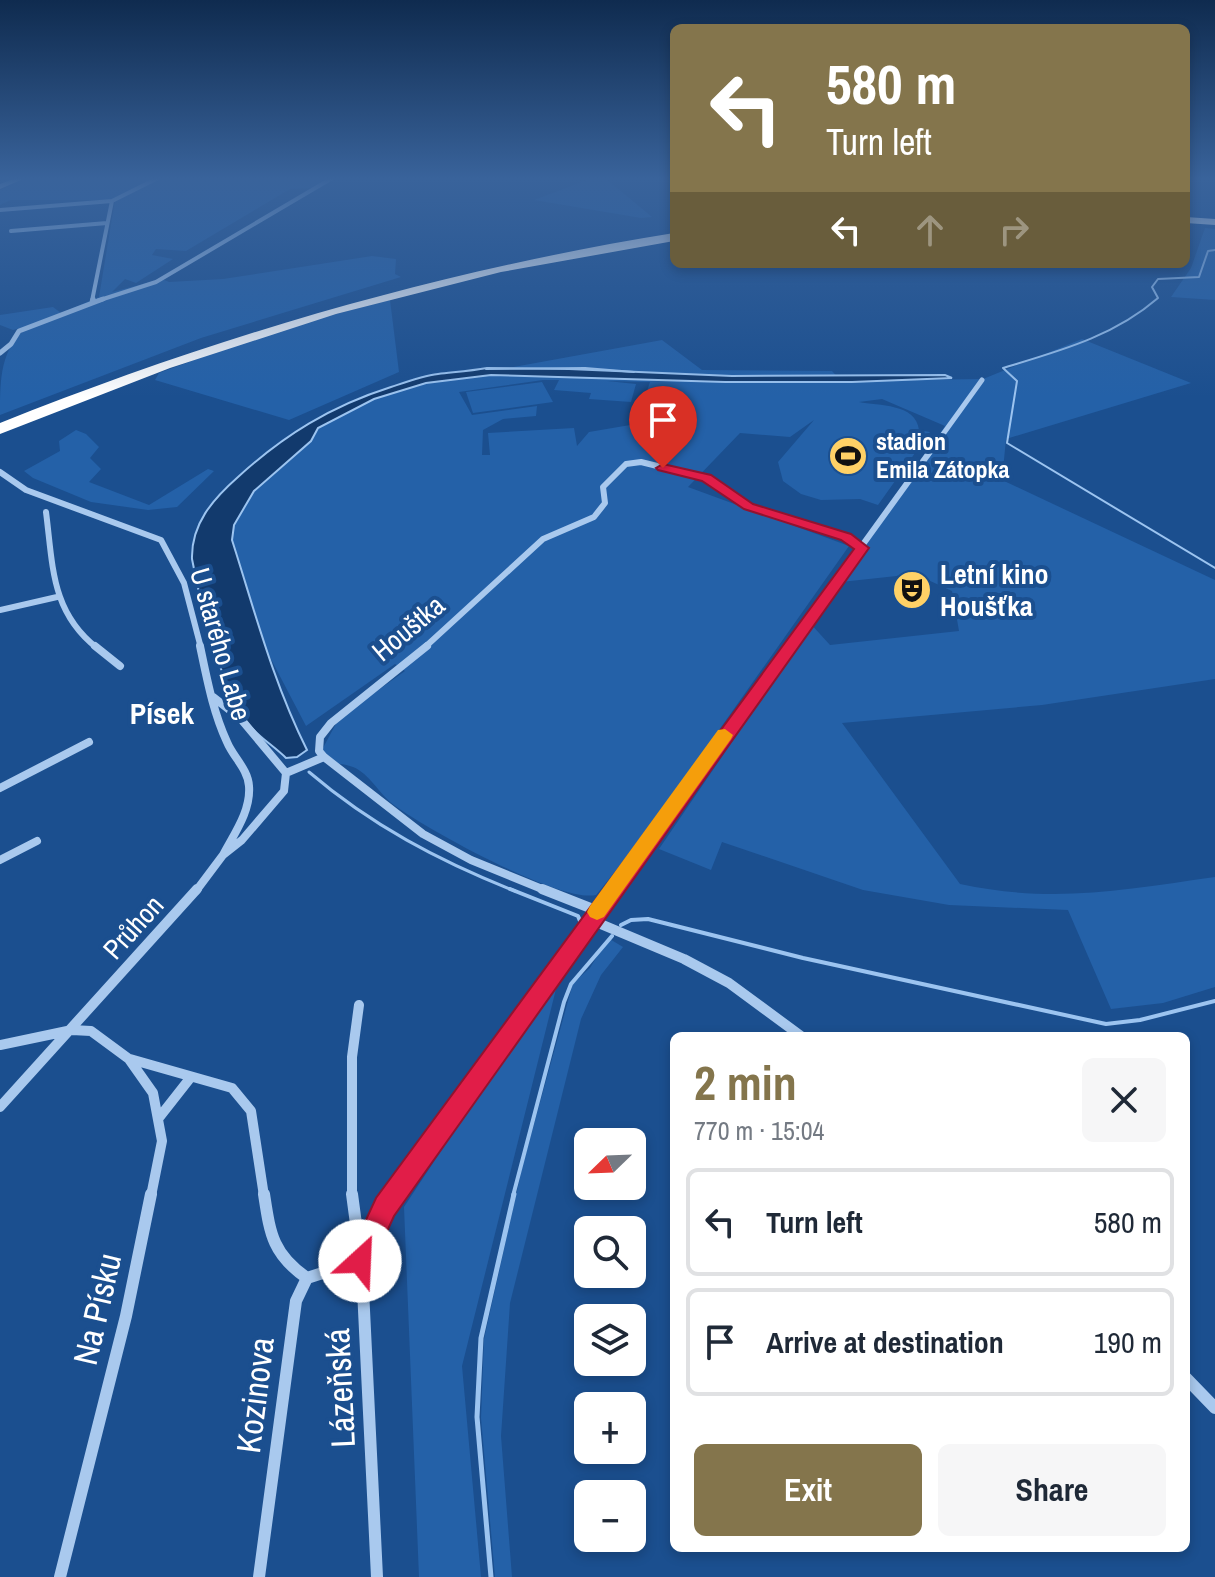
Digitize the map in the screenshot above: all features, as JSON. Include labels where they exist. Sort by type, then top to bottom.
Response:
[{"type":"highway","points":[[2,425],[230,341],[357,302],[536,260],[590,251]]},
{"type":"street","points":[[92,302],[102,251]]},
{"type":"street","points":[[0,353],[11,344],[19,331],[92,302],[156,282],[209,251]]},
{"type":"street","points":[[307,1278],[360,1261],[385,1207],[982,380]]},
{"type":"street","name":"Houštka","points":[[324,757],[319,751],[320,737],[331,723],[437,638],[543,539],[598,514],[605,503],[605,484],[626,464],[641,462],[706,478],[748,506],[846,537],[862,548]]},
{"type":"street","name":"U starého Labe","points":[[0,472],[26,490],[161,540],[169,549],[184,590],[227,743],[246,772],[249,789],[244,812],[223,855]]},
{"type":"street","points":[[46,512],[57,597],[84,638],[120,666]]},
{"type":"street","points":[[0,610],[57,597]]},
{"type":"street","points":[[213,697],[240,718],[286,773],[324,757],[345,769],[402,819],[464,855],[729,983],[796,1032]]},
{"type":"street","points":[[0,788],[89,742]]},
{"type":"street","name":"Průhon","points":[[0,1107],[186,904],[223,855],[242,840],[284,791],[286,773]]},
{"type":"street","points":[[0,860],[37,841]]},
{"type":"street","name":"Lázeňská","points":[[359,1005],[352,1057],[352,1199],[360,1261],[377,1577]]},
{"type":"street","points":[[0,1045],[72,1030]]},
{"type":"street","name":"Na Písku","points":[[60,1577],[126,1316],[162,1141],[153,1093],[129,1059],[91,1031],[72,1030]]},
{"type":"street","name":"Na Písku","points":[[129,1059],[232,1088],[251,1111],[271,1237],[287,1264],[307,1278]]},
{"type":"street","points":[[158,1119],[191,1077]]},
{"type":"street","name":"Kozinova","points":[[259,1577],[296,1301],[307,1278]]},
{"type":"street","points":[[1190,1382],[1215,1408]]},
{"type":"shaded area","points":[[107,251],[155,251],[152,255],[173,259],[136,283],[125,279],[112,292],[162,279],[169,282],[223,279],[372,256],[396,259],[395,274],[401,277],[201,338],[0,415],[2,376],[7,354],[29,326],[13,330],[0,325],[0,315],[53,307],[61,313],[99,297]]},
{"type":"shaded area","points":[[1197,251],[1215,251],[1215,300],[1171,297],[1191,268]]},
{"type":"shaded area","points":[[390,300],[399,372],[289,420],[155,380],[159,373],[282,328]]},
{"type":"shaded area","points":[[1082,339],[1191,383],[1006,439],[1002,480],[1215,580],[1215,679],[1042,705],[842,723],[960,884],[994,890],[1057,894],[1118,890],[1215,877],[1215,987],[1163,1003],[1111,1009],[1068,910],[949,905],[863,890],[722,842],[711,870],[659,849],[788,660],[809,622],[830,645],[959,631],[952,591],[915,574],[841,582],[945,426],[882,399],[859,402],[904,410],[916,421],[919,430],[930,432],[878,505],[860,499],[821,500],[801,494],[783,481],[778,462],[814,420],[790,437],[740,433],[688,487],[849,546],[647,832],[596,895],[554,888],[494,862],[410,816],[384,796],[359,770],[316,761],[339,718],[405,671],[395,664],[306,726],[261,640],[232,540],[235,522],[251,495],[333,418],[373,399],[430,382],[662,340],[702,370],[832,371],[841,381],[983,379]],"holes":[[[559,380],[554,390],[591,393],[589,399],[631,402],[636,384],[607,381],[650,382],[636,424],[589,432],[577,446],[574,428],[488,433],[490,455],[482,455],[483,430],[503,419],[536,416],[537,406],[472,415],[459,392]]]},
{"type":"shaded area","points":[[487,368],[732,376],[945,375],[952,378],[725,382],[491,375],[426,383],[374,399],[318,428],[311,441],[254,491],[234,525],[232,540],[274,673],[307,750],[297,757],[286,758],[249,725],[221,669],[206,622],[192,559],[195,535],[205,513],[220,494],[255,462],[328,413],[420,378]]},
{"type":"shaded area","points":[[542,382],[553,402],[473,413],[466,392]]},
{"type":"shaded area","points":[[76,430],[86,434],[99,447],[90,458],[101,469],[89,482],[149,505],[208,469],[214,471],[177,507],[148,510],[91,502],[33,478],[24,471],[60,451],[59,441]]},
{"type":"shaded area","points":[[608,938],[623,947],[601,975],[581,1019],[510,1303],[501,1436],[512,1577],[495,1577],[481,1418],[484,1339],[523,1164],[573,983],[590,968]]},
{"type":"shaded area","points":[[561,969],[462,1366],[481,1577],[419,1577],[404,1207]]},
{"type":"building","name":"Letní kino Houšťka","points":[[898,577],[929,581],[929,594],[898,590]]},
{"type":"waterway","points":[[1211,251],[1208,251],[1199,277],[1158,279],[1152,287],[1158,298],[1123,323],[1085,341],[1003,368],[1017,381],[1007,443],[1215,568]]},
{"type":"waterway","points":[[486,369],[585,368],[634,372]]},
{"type":"waterway","points":[[309,772],[381,825],[459,867],[515,891]]},
{"type":"waterway","points":[[510,889],[515,891]]},
{"type":"waterway","points":[[515,891],[578,916],[580,921]]},
{"type":"waterway","points":[[621,925],[631,920],[648,919],[803,958],[1106,1024],[1140,1020],[1215,1001]]},
{"type":"waterway","points":[[513,1196],[564,1002],[571,984],[612,936]]},
{"type":"waterway","points":[[491,1577],[477,1417],[481,1338],[514,1194]]},
{"type":"slow traffic","points":[[597,912],[725,735]]},
{"type":"place","name":"stadion Emila Zátopka","points":[[848,456]]},
{"type":"place","name":"Letní kino Houšťka","points":[[912,590]]},
{"type":"district","name":"Písek","points":[[162,714]]},
{"type":"route","points":[[360,1261],[385,1207],[862,548],[846,537],[748,506],[706,478],[663,468]]}]
